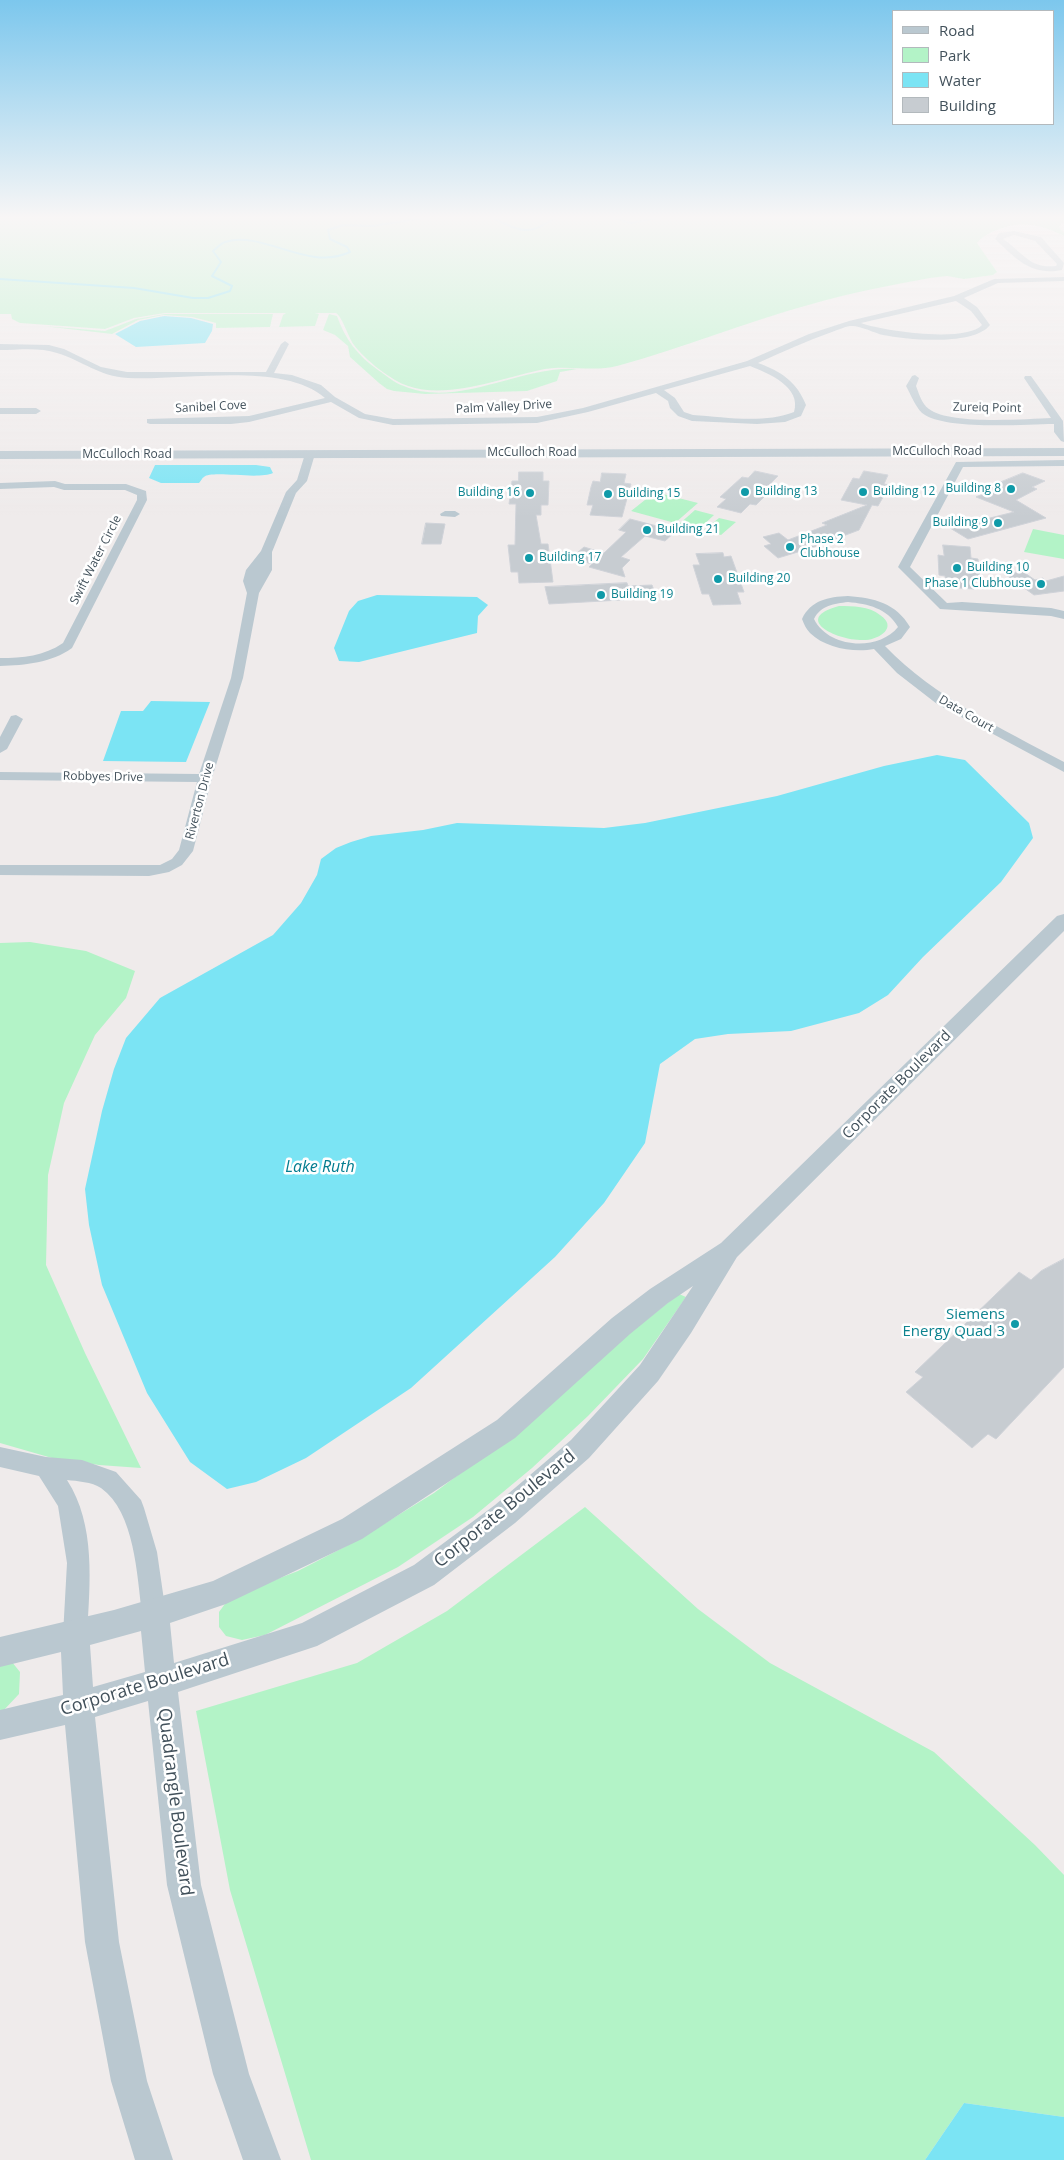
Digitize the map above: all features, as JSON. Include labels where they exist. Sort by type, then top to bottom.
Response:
[{"type":"street","name":"Palm Valley Drive","points":[[0,347],[50,348],[98,369],[127,375],[269,374],[303,381],[318,387],[332,399],[362,416],[393,422],[520,421],[561,417],[658,390],[750,363],[812,336],[881,317]]},
{"type":"street","points":[[852,324],[868,329],[904,335],[977,334],[986,328],[980,317]]},
{"type":"street","points":[[269,374],[284,344]]},
{"type":"street","points":[[658,390],[672,400],[675,408],[681,414],[692,418],[757,421],[785,420],[798,414],[801,404],[790,384],[774,372],[750,363]]},
{"type":"street","name":"Zureiq Point","points":[[915,378],[910,386],[925,411],[936,417],[955,421],[1062,431]]},
{"type":"street","points":[[1028,378],[1062,431]]},
{"type":"street","name":"Sanibel Cove","points":[[150,422],[249,419],[332,399]]},
{"type":"street","points":[[0,411],[36,411]]},
{"type":"street","name":"McCulloch Road","points":[[0,456],[294,463],[310,454],[1064,452]]},
{"type":"street","name":"Riverton Drive","points":[[0,870],[149,871],[164,869],[177,862],[186,851],[205,778],[236,678],[253,593],[266,570],[266,552],[291,492],[302,481],[310,454]]},
{"type":"street","name":"Riverton Drive","points":[[291,492],[290,482],[294,463]]},
{"type":"street","points":[[1064,463],[960,464],[904,567],[944,607],[962,606],[1051,612],[1064,615]]},
{"type":"street","name":"Swift Water Circle","points":[[0,486],[12,486],[27,494],[41,495],[64,487],[126,487],[142,494],[142,500],[68,645],[57,654],[37,659],[0,662]]},
{"type":"street","points":[[848,599],[864,600],[892,611],[899,617],[904,627],[896,638],[878,646],[848,645],[819,635],[808,622],[811,611],[819,605],[830,601],[848,599]]},
{"type":"street","name":"Data Court","points":[[878,646],[901,670],[942,701],[1064,768]]},
{"type":"street","points":[[0,749],[16,719]]},
{"type":"street","name":"Robbyes Drive","points":[[0,776],[205,778]]},
{"type":"street","name":"Corporate Boulevard","points":[[0,1652],[154,1614],[216,1594],[352,1529],[506,1430],[622,1326],[659,1296],[729,1250],[1064,920]]},
{"type":"street","name":"Corporate Boulevard","points":[[0,1725],[79,1706],[160,1683],[307,1636],[424,1574],[505,1514],[580,1449],[649,1373],[729,1250]]},
{"type":"street","name":"Quadrangle Boulevard","points":[[0,1457],[46,1467],[82,1471],[108,1480],[133,1508],[145,1552],[154,1614],[160,1683],[184,1885],[231,2074],[262,2160]]},
{"type":"street","points":[[46,1467],[70,1503],[79,1563],[75,1635],[79,1706],[102,1942],[129,2081],[154,2160]]},
{"type":"green space","points":[[12,317],[141,317],[105,329],[20,323],[12,319]]},
{"type":"green space","points":[[154,317],[138,320],[112,334],[43,326],[105,331],[136,319]]},
{"type":"green space","points":[[189,317],[272,317],[270,327],[216,328],[216,323]]},
{"type":"green space","points":[[282,317],[318,317],[315,326],[279,327]]},
{"type":"green space","points":[[328,317],[337,317],[348,340],[371,365],[397,383],[424,392],[468,390],[534,373],[577,369],[560,372],[557,381],[527,391],[425,394],[394,391],[387,389],[379,383],[350,357],[348,346],[335,335],[323,330]]},
{"type":"green space","points":[[340,317],[770,317],[617,366],[608,368],[545,369],[476,386],[441,390],[424,390],[408,386],[379,369],[364,357],[354,345]]},
{"type":"green space","points":[[655,492],[698,503],[675,523],[631,511]]},
{"type":"green space","points":[[695,510],[714,515],[698,530],[678,525]]},
{"type":"green space","points":[[719,518],[736,522],[721,535],[704,530]]},
{"type":"green space","points":[[1033,529],[1064,535],[1064,559],[1024,552]]},
{"type":"green space","points":[[839,606],[855,606],[876,612],[885,619],[887,628],[885,632],[871,639],[855,640],[833,634],[824,629],[819,623],[819,617],[825,611]]},
{"type":"green space","points":[[30,942],[86,951],[135,971],[126,998],[95,1035],[64,1103],[48,1175],[46,1265],[85,1353],[141,1468],[99,1465],[52,1458],[0,1443],[0,943]]},
{"type":"green space","points":[[679,1294],[686,1297],[643,1359],[588,1416],[532,1468],[473,1517],[398,1567],[265,1635],[242,1640],[226,1636],[219,1627],[219,1612],[230,1597],[298,1571],[356,1541],[434,1493],[499,1444],[614,1345]]},
{"type":"green space","points":[[585,1507],[698,1609],[770,1663],[934,1752],[1035,1845],[1064,1875],[1064,2117],[964,2103],[925,2160],[311,2160],[230,1890],[196,1711],[357,1663],[447,1611]]},
{"type":"green space","points":[[12,1662],[20,1672],[19,1694],[0,1712],[0,1665]]},
{"type":"water","points":[[160,317],[175,317],[191,318],[213,324],[212,331],[205,343],[136,347],[115,334],[140,321]]},
{"type":"water","points":[[155,465],[256,465],[270,467],[273,473],[257,476],[216,474],[204,477],[199,483],[161,483],[149,478]]},
{"type":"water","points":[[377,595],[477,597],[488,605],[478,616],[477,633],[359,662],[339,661],[334,648],[349,611],[358,601]]},
{"type":"water","points":[[151,701],[210,702],[186,762],[103,761],[121,711],[143,711]]},
{"type":"water","name":"Lake Ruth","points":[[937,755],[965,760],[1029,823],[1033,838],[1001,882],[923,957],[888,995],[859,1013],[791,1031],[728,1034],[695,1039],[660,1064],[645,1143],[604,1203],[555,1257],[411,1388],[306,1458],[256,1482],[227,1489],[190,1462],[147,1393],[102,1285],[89,1225],[85,1189],[102,1111],[114,1069],[126,1038],[160,998],[273,935],[301,903],[317,875],[321,859],[336,848],[351,842],[371,836],[423,830],[457,823],[604,828],[645,823],[777,796],[884,766]]},
{"type":"water","points":[[964,2103],[1064,2117],[1064,2160],[925,2160]]},
{"type":"building","name":"Building 13","points":[[755,471],[778,476],[770,484],[776,485],[756,505],[750,504],[741,513],[717,507],[726,499],[720,497],[742,477],[748,478]]},
{"type":"building","points":[[864,471],[888,475],[884,484],[890,485],[878,506],[872,505],[859,530],[778,558],[764,546],[771,544],[763,537],[779,533],[788,540],[827,525],[822,523],[867,505],[841,500],[853,478],[859,479]]},
{"type":"building","points":[[519,472],[543,472],[543,481],[549,481],[548,505],[541,505],[541,515],[536,515],[541,544],[548,544],[553,582],[519,583],[518,572],[511,572],[508,545],[515,545],[516,504],[509,504],[512,481],[518,481]]},
{"type":"building","name":"Building 15","points":[[602,473],[626,474],[624,483],[631,484],[622,517],[590,515],[593,505],[587,505],[591,487],[593,481],[600,482]]},
{"type":"building","points":[[1023,473],[1045,481],[1032,487],[1037,489],[1016,500],[1046,518],[968,539],[950,528],[1014,512],[976,497],[989,491],[984,489]]},
{"type":"building","points":[[630,519],[676,531],[665,541],[645,536],[621,557],[630,560],[622,568],[625,577],[589,567],[592,564],[571,558],[584,547],[604,553],[626,532],[619,530]]},
{"type":"building","points":[[426,523],[445,524],[441,544],[422,544]]},
{"type":"building","name":"Building 10","points":[[943,545],[970,547],[971,558],[978,559],[980,579],[973,578],[974,589],[946,587],[945,576],[939,575],[938,555],[944,556]]},
{"type":"building","name":"Building 20","points":[[723,553],[724,557],[731,556],[744,592],[737,592],[741,604],[713,605],[709,594],[702,594],[693,565],[700,565],[696,554]]},
{"type":"building","name":"Phase 1 Clubhouse","points":[[1022,571],[1035,580],[1043,578],[1046,581],[1064,576],[1064,591],[1034,595],[1006,575]]},
{"type":"building","name":"Building 19","points":[[627,583],[628,586],[652,585],[657,598],[549,604],[545,587]]},
{"type":"building","name":"Siemens Energy Quad 3","points":[[1064,1259],[1064,1367],[996,1439],[988,1434],[972,1448],[906,1392],[923,1377],[915,1372],[1019,1272],[1031,1280],[1041,1271]]},
{"type":"place","name":"Building 8","points":[[1011,489]]},
{"type":"place","name":"Building 13","points":[[745,492]]},
{"type":"place","name":"Building 12","points":[[863,492]]},
{"type":"place","name":"Building 16","points":[[530,493]]},
{"type":"place","name":"Building 15","points":[[608,494]]},
{"type":"place","name":"Building 9","points":[[998,523]]},
{"type":"place","name":"Building 21","points":[[647,530]]},
{"type":"place","name":"Phase 2 Clubhouse","points":[[790,547]]},
{"type":"place","name":"Building 17","points":[[529,558]]},
{"type":"place","name":"Building 10","points":[[957,568]]},
{"type":"place","name":"Building 20","points":[[718,579]]},
{"type":"place","name":"Phase 1 Clubhouse","points":[[1041,584]]},
{"type":"place","name":"Building 19","points":[[601,595]]},
{"type":"place","name":"Siemens Energy Quad 3","points":[[1015,1324]]}]
